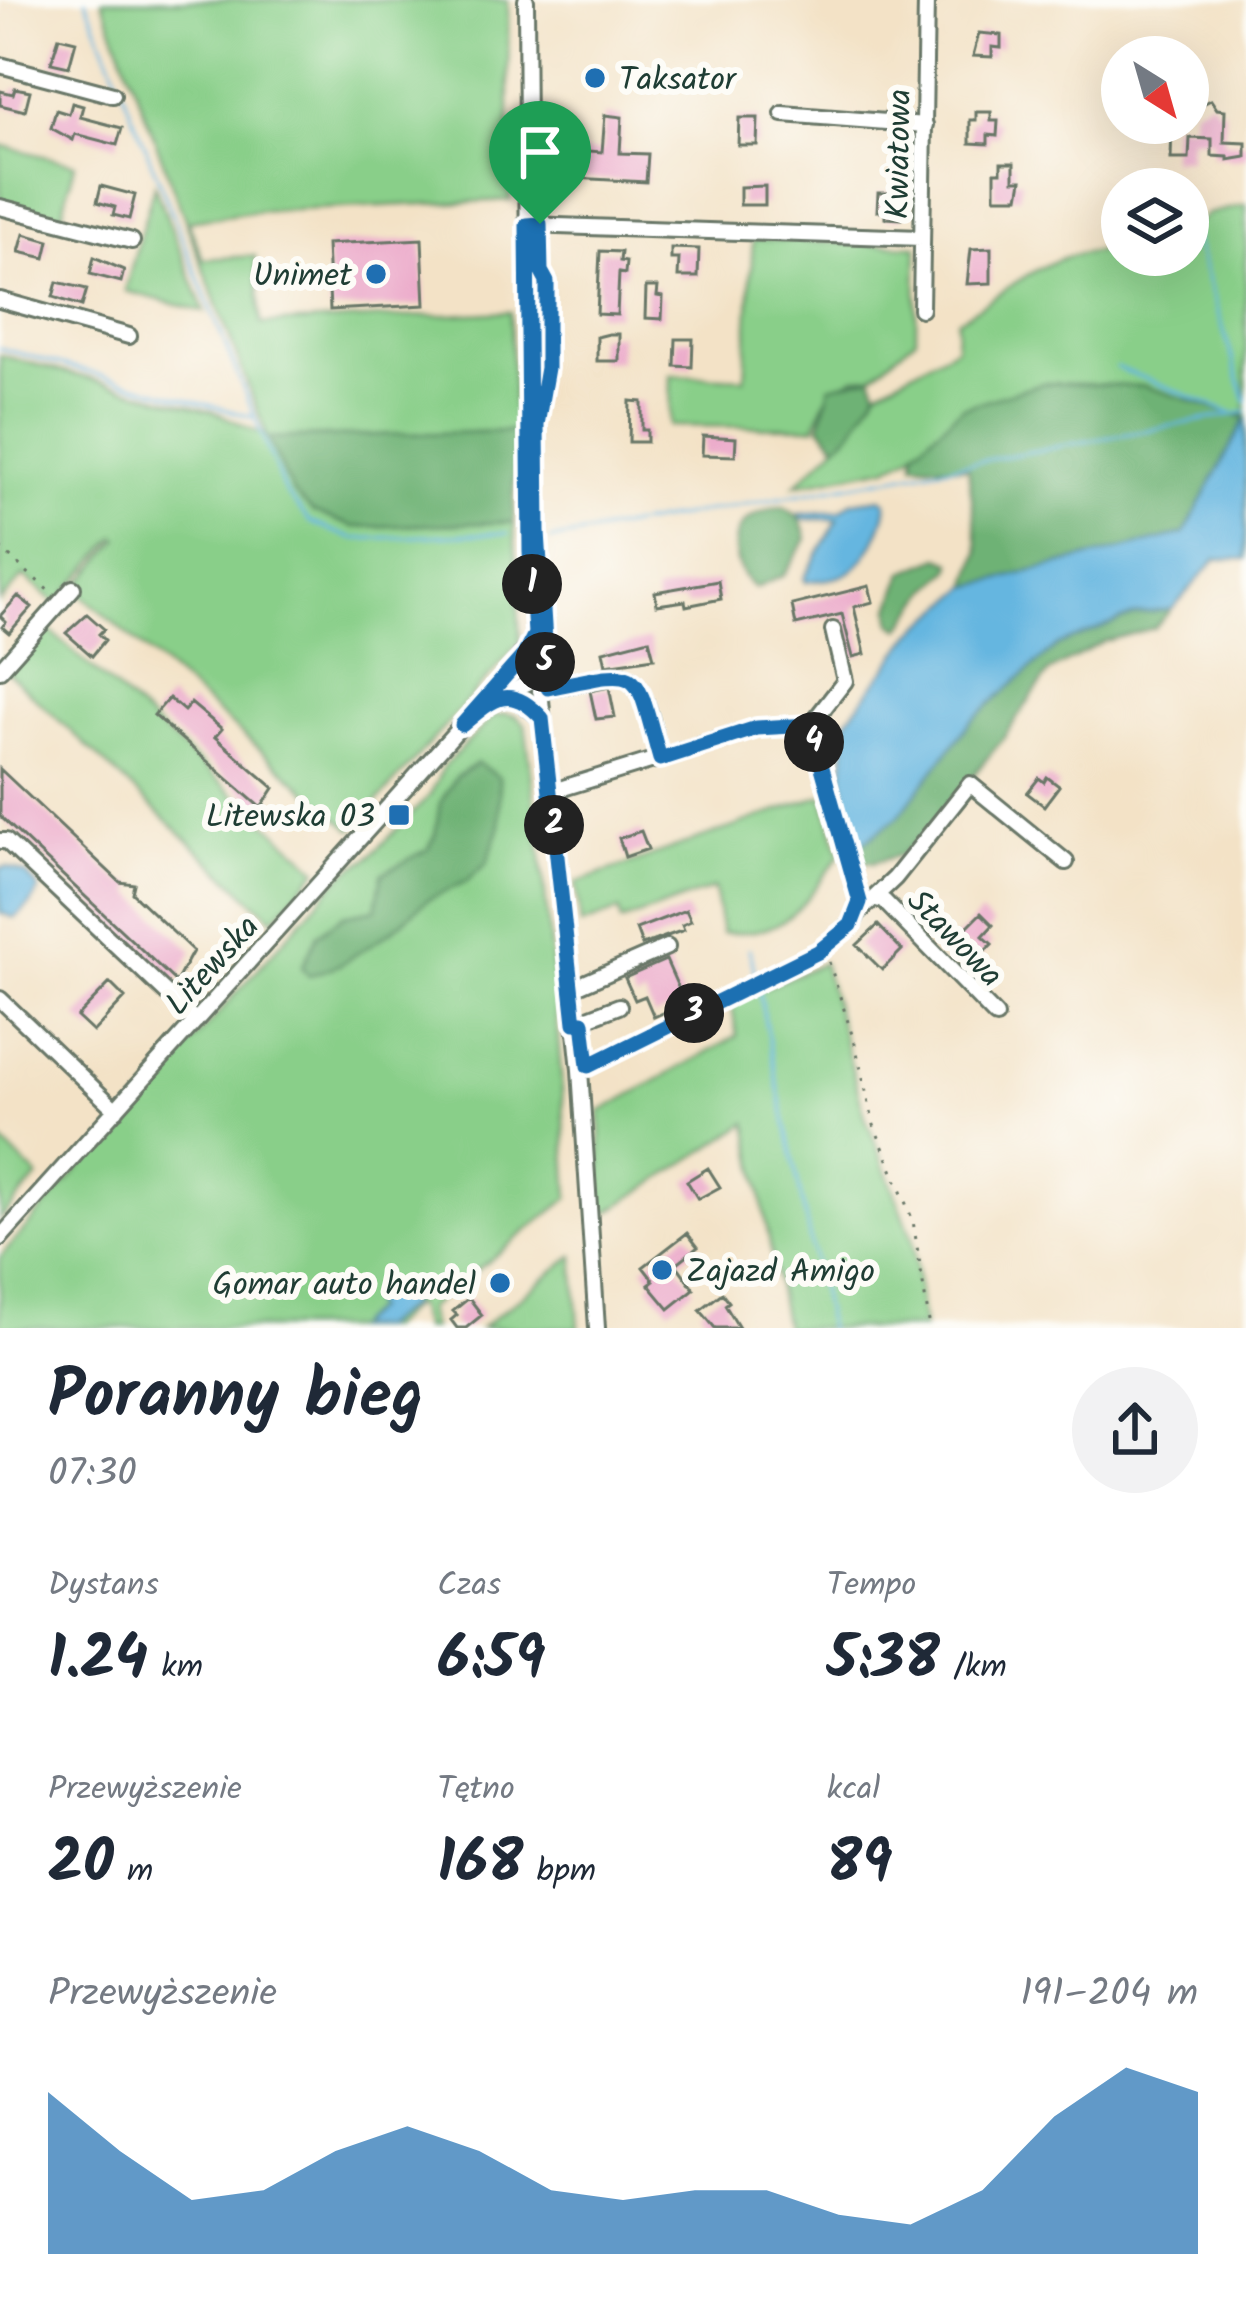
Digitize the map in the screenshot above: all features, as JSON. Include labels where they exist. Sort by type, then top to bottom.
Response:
[{"type":"street","points":[[526,0],[533,225],[530,552],[542,718],[580,1070],[597,1328]]},
{"type":"street","name":"Kwiatowa","points":[[921,308],[926,0]]},
{"type":"street","points":[[0,65],[113,95]]},
{"type":"street","points":[[783,114],[925,125]]},
{"type":"street","points":[[0,207],[132,241]]},
{"type":"street","points":[[533,225],[922,238]]},
{"type":"street","points":[[0,300],[129,336]]},
{"type":"street","points":[[0,670],[73,588]]},
{"type":"street","points":[[550,792],[757,728],[810,725],[845,681],[833,630]]},
{"type":"street","points":[[462,725],[524,655],[535,634]]},
{"type":"street","points":[[502,681],[526,672],[539,684]]},
{"type":"street","points":[[462,725],[509,689],[628,676],[639,684],[660,759]]},
{"type":"street","points":[[497,699],[516,698],[542,718]]},
{"type":"street","name":"Litewska","points":[[0,1238],[462,725]]},
{"type":"street","points":[[810,725],[860,902],[858,913]]},
{"type":"street","name":"Stawowa","points":[[580,1070],[818,952],[876,898],[970,784],[1066,862]]},
{"type":"street","points":[[0,842],[6,841],[196,1021]]},
{"type":"street","name":"Stawowa","points":[[876,898],[996,1016]]},
{"type":"street","points":[[571,988],[668,946]]},
{"type":"street","points":[[0,999],[116,1110]]},
{"type":"street","points":[[575,1023],[619,1006]]},
{"type":"path","points":[[533,225],[543,185],[538,131]]},
{"type":"path","points":[[543,185],[559,188],[566,196]]},
{"type":"path","points":[[540,406],[547,368],[547,282],[541,271]]},
{"type":"path","points":[[0,548],[61,601]]},
{"type":"path","points":[[818,952],[834,967],[874,1125],[913,1221],[930,1328]]},
{"type":"green space","points":[[102,0],[508,0],[510,200],[252,212],[188,221],[203,259],[255,256],[261,324],[510,312],[514,431],[268,439],[313,512],[354,527],[514,522],[520,642],[352,830],[79,592],[47,628],[318,869],[273,919],[5,670],[119,539],[56,604],[24,576],[0,602],[0,355],[215,412],[267,436]]},
{"type":"green space","points":[[0,145],[75,164],[61,218],[0,203]]},
{"type":"green space","points":[[154,185],[205,312],[125,291]]},
{"type":"green space","points":[[1246,205],[1246,416],[963,407],[908,457],[887,467],[795,485],[851,432],[878,390],[956,347],[957,320],[1024,277],[1066,257],[1101,250],[1101,276],[1209,276],[1209,214]]},
{"type":"green space","points":[[753,239],[917,246],[916,338],[872,376],[854,377],[825,400],[815,427],[670,426],[671,375],[745,378]]},
{"type":"green space","points":[[872,376],[878,390],[837,445],[820,426],[830,386]]},
{"type":"green space","points":[[1042,383],[1144,386],[1246,418],[1184,534],[968,587],[979,552],[968,468],[914,463],[915,450],[963,407]]},
{"type":"green space","points":[[514,431],[514,522],[354,527],[313,512],[293,493],[268,438]]},
{"type":"green space","points":[[782,506],[799,519],[807,539],[784,575],[756,588],[737,562],[737,536],[754,516]]},
{"type":"green space","points":[[940,557],[952,562],[951,569],[901,629],[892,623],[891,608],[904,572]]},
{"type":"green space","points":[[1172,609],[1154,628],[1105,641],[1049,672],[1002,740],[931,827],[901,855],[872,863],[856,860],[852,851],[898,817],[971,721],[1058,645],[1137,614]]},
{"type":"green space","points":[[506,714],[525,724],[552,961],[569,1198],[427,1309],[432,1328],[423,1328],[415,1304],[388,1328],[0,1328],[0,1257],[344,873],[369,858],[430,795],[444,766],[494,716]]},
{"type":"green space","points":[[477,763],[499,777],[500,826],[487,863],[467,881],[427,900],[393,930],[341,964],[309,976],[302,967],[318,934],[344,915],[376,909],[382,874],[428,849],[440,803],[456,777]]},
{"type":"green space","points":[[823,795],[840,855],[804,903],[780,923],[722,933],[714,888],[621,922],[619,911],[581,925],[576,883]]},
{"type":"green space","points":[[823,963],[865,1116],[912,1237],[923,1328],[785,1328],[748,1123],[602,1216],[600,1112],[737,1036],[731,1002]]},
{"type":"green space","points":[[0,1140],[38,1177],[0,1220]]},
{"type":"green space","points":[[573,1256],[579,1328],[481,1328]]},
{"type":"water","points":[[1246,418],[1246,559],[1216,559],[1172,609],[1137,614],[1058,645],[971,721],[898,817],[852,851],[843,776],[847,720],[913,633],[968,587],[1184,534]]},
{"type":"water","points":[[882,498],[887,502],[883,522],[860,563],[840,577],[806,582],[838,519],[803,519],[799,514],[840,511],[851,502]]},
{"type":"water","points":[[0,868],[26,874],[39,889],[15,918],[0,913]]},
{"type":"water","points":[[394,1284],[410,1305],[379,1328],[353,1328],[374,1309],[370,1302]]},
{"type":"building","points":[[979,33],[1001,35],[1001,48],[992,47],[992,57],[973,56]]},
{"type":"building","points":[[59,37],[76,41],[69,67],[51,63]]},
{"type":"building","points":[[15,88],[30,91],[25,111],[0,105],[0,91],[13,94]]},
{"type":"building","points":[[1209,101],[1225,110],[1224,142],[1246,143],[1246,157],[1212,156]]},
{"type":"building","points":[[72,103],[83,106],[80,117],[122,128],[117,145],[75,134],[73,140],[51,128],[56,110],[69,114]]},
{"type":"building","points":[[976,112],[991,112],[991,121],[998,121],[997,136],[988,135],[988,144],[970,143],[970,120],[976,120]]},
{"type":"building","points":[[605,115],[622,117],[620,153],[648,154],[646,182],[575,178],[576,150],[602,152]]},
{"type":"building","points":[[739,118],[758,118],[757,145],[738,145]]},
{"type":"building","points":[[1171,144],[1190,144],[1189,159],[1171,159]]},
{"type":"building","points":[[1001,163],[1014,163],[1014,180],[1022,180],[1019,197],[995,197],[995,172],[1001,172]]},
{"type":"building","points":[[101,186],[135,195],[129,219],[113,215],[115,207],[97,202]]},
{"type":"building","points":[[765,186],[765,205],[740,205],[740,187]]},
{"type":"building","points":[[891,189],[901,190],[901,219],[885,218],[885,211],[877,211],[878,193],[891,193]]},
{"type":"building","points":[[24,234],[49,241],[45,258],[19,252]]},
{"type":"building","name":"Unimet","points":[[422,239],[425,305],[330,310],[327,244]]},
{"type":"building","points":[[671,248],[699,249],[698,277],[678,277],[679,259],[671,259]]},
{"type":"building","points":[[991,248],[991,283],[967,284],[971,249]]},
{"type":"building","points":[[600,251],[621,252],[620,261],[626,262],[625,274],[619,273],[617,315],[597,314]]},
{"type":"building","points":[[94,257],[124,270],[121,282],[90,274]]},
{"type":"building","points":[[57,282],[87,289],[82,306],[53,297]]},
{"type":"building","points":[[646,287],[658,287],[657,296],[663,297],[662,319],[645,318]]},
{"type":"building","points":[[619,334],[619,361],[597,361],[597,337]]},
{"type":"building","points":[[676,339],[693,339],[692,367],[675,366]]},
{"type":"building","points":[[630,401],[642,402],[647,442],[629,442]]},
{"type":"building","points":[[703,436],[736,438],[735,456],[702,455]]},
{"type":"building","points":[[718,581],[721,599],[686,606],[685,601],[657,605],[655,592]]},
{"type":"building","points":[[869,586],[873,602],[854,607],[865,654],[853,657],[842,614],[796,625],[792,605]]},
{"type":"building","points":[[18,596],[32,607],[9,633],[0,616]]},
{"type":"building","points":[[87,614],[104,629],[99,634],[105,640],[92,656],[66,633]]},
{"type":"building","points":[[649,639],[654,658],[606,665],[603,651]]},
{"type":"building","points":[[609,687],[615,717],[596,719],[590,691]]},
{"type":"building","points":[[169,698],[184,711],[191,703],[222,729],[215,737],[274,788],[261,808],[154,715]]},
{"type":"building","points":[[0,769],[120,882],[134,884],[132,893],[193,951],[176,982],[0,816]]},
{"type":"building","points":[[1047,777],[1059,786],[1044,806],[1027,793],[1039,778],[1044,782]]},
{"type":"building","points":[[641,831],[648,849],[625,857],[619,838]]},
{"type":"building","points":[[686,910],[691,921],[682,925],[684,930],[642,945],[636,929]]},
{"type":"building","points":[[981,913],[993,925],[983,936],[992,944],[979,957],[967,945],[962,950],[953,941]]},
{"type":"building","points":[[878,925],[902,950],[882,970],[857,945]]},
{"type":"building","points":[[666,960],[685,1003],[654,1017],[645,996],[635,1000],[625,978]]},
{"type":"building","points":[[110,983],[125,998],[93,1032],[77,1017]]},
{"type":"building","points":[[708,1168],[720,1187],[698,1199],[687,1181]]},
{"type":"building","name":"Zajazd Amigo","points":[[687,1233],[698,1247],[676,1264],[694,1289],[669,1309],[649,1285],[654,1281],[643,1267]]},
{"type":"building","points":[[722,1293],[739,1328],[715,1328],[700,1310]]},
{"type":"building","points":[[469,1298],[482,1315],[466,1328],[457,1328],[451,1320],[457,1315],[453,1311]]},
{"type":"waterway","points":[[86,0],[285,492],[310,522],[353,539],[508,533]]},
{"type":"waterway","points":[[1206,276],[1246,402]]},
{"type":"waterway","points":[[0,348],[253,417]]},
{"type":"waterway","points":[[1116,367],[1231,413]]},
{"type":"waterway","points":[[551,540],[1246,412]]},
{"type":"waterway","points":[[749,949],[756,976]]},
{"type":"waterway","points":[[758,988],[828,1328]]},
{"type":"place","name":"Taksator","points":[[595,78]]},
{"type":"place","name":"Unimet","points":[[376,274]]},
{"type":"place","name":"Litewska 03","points":[[399,815]]},
{"type":"place","name":"Zajazd Amigo","points":[[662,1270]]},
{"type":"place","name":"Gomar auto handel","points":[[500,1283]]},
{"type":"route","points":[[540,224],[541,271],[547,282],[547,368],[537,425],[538,532],[548,688],[615,674],[628,676],[639,684],[660,759],[757,728],[810,725],[860,902],[851,925],[818,952],[588,1066],[583,1022],[575,1023],[542,718],[524,701],[509,697],[491,702],[462,725],[524,655],[535,634],[527,225],[540,224]]}]
